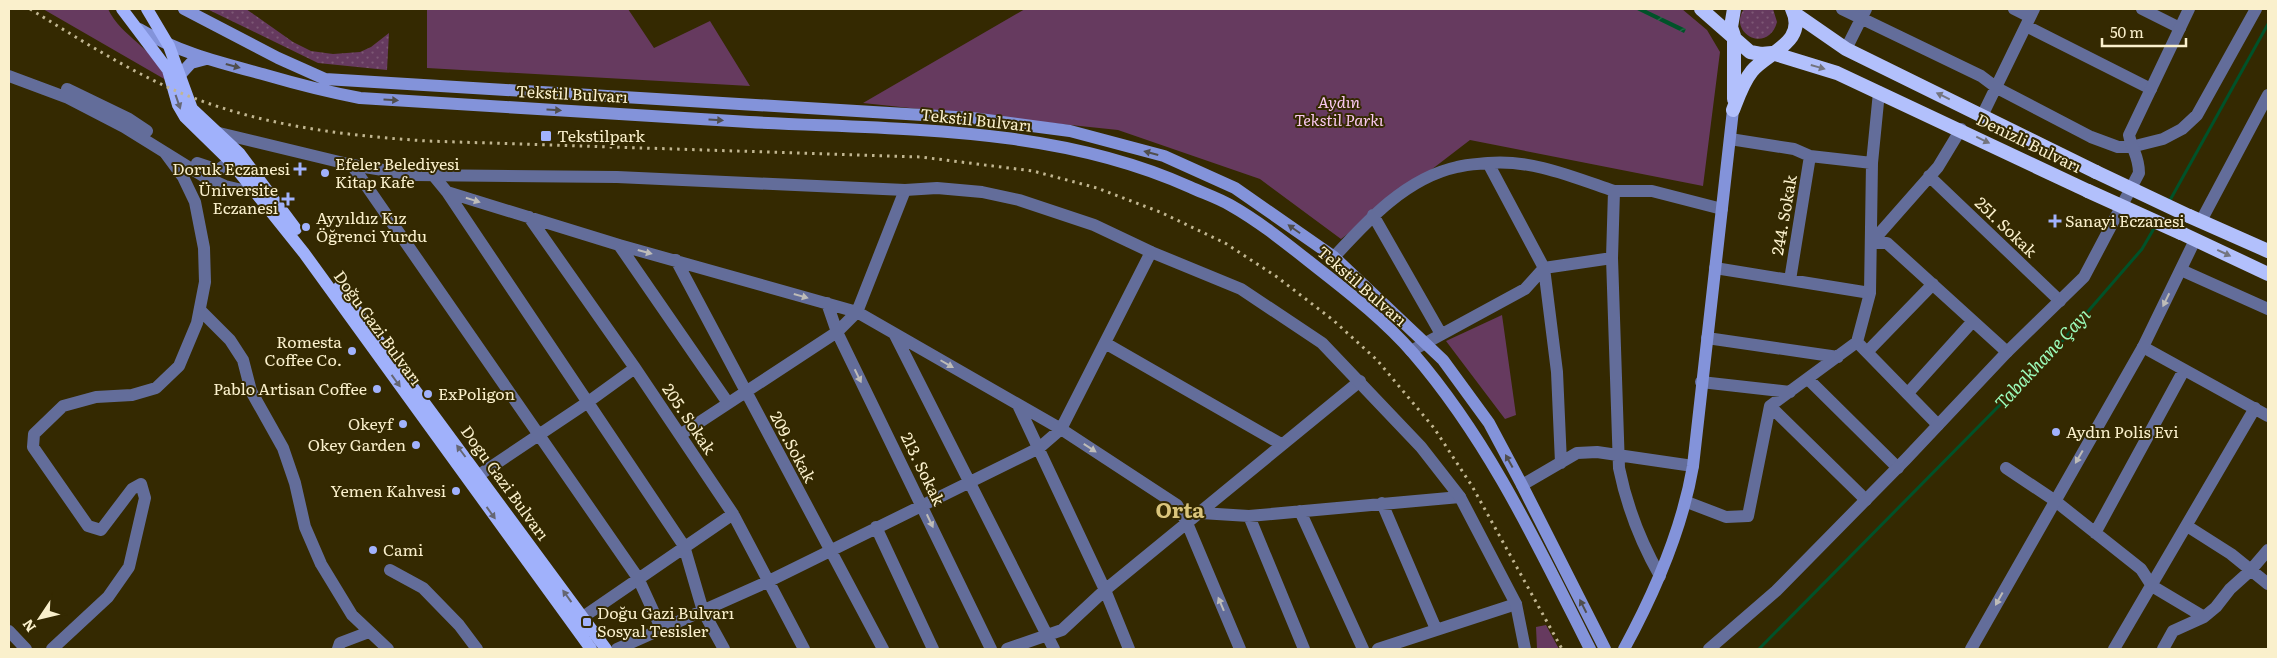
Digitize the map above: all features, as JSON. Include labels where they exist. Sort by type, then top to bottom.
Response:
[{"type":"highway","points":[[1701,9],[1734,36]]},
{"type":"highway","points":[[1733,110],[1734,36],[1731,27],[1734,9]]},
{"type":"highway","points":[[1733,110],[1751,72],[1772,54],[1781,49],[1791,38],[1796,23],[1794,10]]},
{"type":"highway","name":"Denizli Bulvarı","points":[[1794,10],[1846,49],[2096,172],[2268,251]]},
{"type":"highway","name":"Denizli Bulvarı","points":[[1734,36],[1740,45],[1750,52],[1772,54],[1838,73],[2268,274]]},
{"type":"main road","name":"Doğu Gazi Bulvarı","points":[[122,9],[139,29],[168,70],[178,105],[185,116],[236,158],[253,188],[304,252],[583,623],[592,649]]},
{"type":"main road","name":"Dogu Gazi Bulvarı","points":[[147,9],[169,46],[192,109],[215,132],[236,158],[474,479]]},
{"type":"main road","name":"Tekstil Bulvarı","points":[[184,9],[278,58],[325,79],[972,118],[1070,131],[1164,156],[1235,188],[1334,257],[1443,360],[1489,423],[1522,484],[1605,649]]},
{"type":"main road","name":"Tekstil Bulvarı","points":[[139,29],[169,46],[207,59],[334,94],[360,98],[748,122],[928,130],[1033,141],[1108,158],[1166,176],[1230,205],[1298,253],[1351,295],[1411,351],[1465,418],[1534,538],[1590,649]]},
{"type":"main road","points":[[272,77],[278,70],[278,58]]},
{"type":"main road","points":[[180,75],[191,63],[207,59]]},
{"type":"main road","points":[[1624,649],[1660,576],[1687,502],[1694,466],[1701,382],[1733,110]]},
{"type":"main road","points":[[583,623],[606,649]]},
{"type":"street","points":[[1842,9],[1863,14],[1981,76],[1997,88],[2091,137],[2118,147],[2131,147],[2163,139],[2182,129],[2197,115],[2256,9]]},
{"type":"street","points":[[2014,9],[2151,89]]},
{"type":"street","points":[[2142,9],[2180,28]]},
{"type":"street","points":[[1709,649],[1776,591],[1898,468],[2007,352],[2084,277],[2139,173],[2139,159],[2131,147],[2129,135],[2189,9]]},
{"type":"street","points":[[1846,49],[1863,14]]},
{"type":"street","points":[[1982,116],[2030,17]]},
{"type":"street","points":[[9,68],[90,99],[129,119],[204,167],[218,170],[236,158]]},
{"type":"street","points":[[9,76],[68,98],[124,127],[203,176],[225,186],[242,190],[253,188]]},
{"type":"street","points":[[1687,502],[1726,517],[1748,516],[1770,406],[1857,342],[1870,293],[1872,163],[1879,92]]},
{"type":"street","points":[[2195,218],[2268,95]]},
{"type":"street","points":[[1871,242],[1938,167],[1961,129]]},
{"type":"street","points":[[215,132],[352,164],[414,175],[618,177],[905,190],[938,188],[982,192],[1019,200],[1094,225],[1151,252],[1241,289],[1322,343],[1421,447],[1460,497],[1516,604],[1525,649]]},
{"type":"street","points":[[1730,138],[1794,149],[1810,156],[1872,163]]},
{"type":"street","points":[[52,649],[108,597],[129,567],[145,498],[142,484],[132,489],[101,530],[88,526],[33,447],[34,434],[63,406],[96,397],[132,395],[156,388],[180,366],[197,323],[200,310],[205,282],[204,248],[195,202],[183,177],[165,152]]},
{"type":"street","name":"244. Sokak","points":[[1790,280],[1810,156]]},
{"type":"street","points":[[1334,257],[1373,215],[1421,181],[1456,167],[1488,163],[1508,161],[1548,169],[1614,191],[1652,192],[1722,209]]},
{"type":"street","points":[[1488,163],[1544,268],[1557,372],[1560,462]]},
{"type":"street","points":[[352,164],[638,578],[661,628]]},
{"type":"street","points":[[433,175],[447,192],[684,546],[703,611],[724,649]]},
{"type":"street","name":"251. Sokak","points":[[1930,176],[2060,301]]},
{"type":"street","points":[[680,435],[837,332],[857,312],[905,190]]},
{"type":"street","points":[[1614,191],[1612,258],[1619,455],[1628,504],[1644,547],[1660,576]]},
{"type":"street","points":[[447,192],[529,218],[857,312],[1062,429],[1177,505],[1187,523],[1240,649]]},
{"type":"street","points":[[1373,215],[1441,334]]},
{"type":"street","name":"205. Sokak","points":[[529,218],[635,368],[733,514],[767,582],[804,649]]},
{"type":"street","points":[[1971,649],[2054,500],[2143,348],[2195,240]]},
{"type":"street","points":[[1871,242],[1887,243],[2007,352]]},
{"type":"street","points":[[619,244],[728,403]]},
{"type":"street","points":[[618,649],[661,628],[767,582],[876,526],[1039,448],[1062,429],[1151,252]]},
{"type":"street","points":[[1411,351],[1525,289],[1544,268],[1612,258]]},
{"type":"street","name":"209.Sokak","points":[[676,260],[883,649]]},
{"type":"street","points":[[1715,268],[1870,293]]},
{"type":"street","points":[[2181,270],[2268,309]]},
{"type":"street","points":[[1867,352],[1933,284]]},
{"type":"street","name":"213. Sokak","points":[[827,303],[837,332],[991,649]]},
{"type":"street","points":[[200,310],[230,340],[243,360],[251,391],[283,448],[295,483],[305,527],[321,564],[352,615],[388,649]]},
{"type":"street","points":[[1908,394],[1973,321]]},
{"type":"street","points":[[894,334],[1054,649]]},
{"type":"street","points":[[1707,338],[1838,357]]},
{"type":"street","points":[[1857,342],[1938,425]]},
{"type":"street","points":[[1105,343],[1281,444]]},
{"type":"street","points":[[2143,348],[2268,416]]},
{"type":"street","points":[[474,479],[635,368]]},
{"type":"street","points":[[2096,533],[2184,370]]},
{"type":"street","points":[[1808,379],[1898,468]]},
{"type":"street","points":[[1007,649],[1062,630],[1105,590],[1360,381]]},
{"type":"street","points":[[1701,382],[1790,392]]},
{"type":"street","points":[[1018,405],[1105,590],[1129,649]]},
{"type":"street","points":[[1770,406],[1866,500]]},
{"type":"street","points":[[2114,649],[2255,408]]},
{"type":"street","points":[[1522,484],[1577,453],[1596,452],[1694,466]]},
{"type":"street","points":[[2006,468],[2054,500],[2141,569],[2152,586],[2204,617]]},
{"type":"street","points":[[1201,513],[1249,516],[1460,497]]},
{"type":"street","points":[[1382,503],[1436,629]]},
{"type":"street","points":[[1300,511],[1362,649]]},
{"type":"street","points":[[583,623],[638,578],[733,514]]},
{"type":"street","points":[[1249,516],[1304,649]]},
{"type":"street","points":[[876,526],[933,649]]},
{"type":"street","points":[[2187,526],[2220,546],[2268,584]]},
{"type":"street","points":[[2163,649],[2173,631],[2204,617],[2216,607],[2230,589],[2250,571],[2268,550]]},
{"type":"street","points":[[390,570],[423,588],[443,607],[477,649]]},
{"type":"street","points":[[1378,649],[1516,604]]},
{"type":"street","points":[[9,631],[26,649]]},
{"type":"street","points":[[338,649],[340,643],[370,632]]},
{"type":"green space","points":[[43,9],[108,9],[121,27],[154,59],[166,80]]},
{"type":"green space","points":[[207,9],[246,9],[293,42],[311,51],[333,54],[360,52],[371,47],[389,33],[387,70],[318,63]]},
{"type":"green space","points":[[427,9],[628,9],[654,48],[710,21],[750,86],[427,68]]},
{"type":"green space","name":"Aydın Tekstil Parkı","points":[[1025,9],[1682,9],[1707,30],[1720,52],[1703,186],[1470,140],[1341,239],[1260,179],[1118,130],[863,103]]},
{"type":"green space","points":[[1744,9],[1773,9],[1777,22],[1772,32],[1766,37],[1758,39],[1751,37],[1741,26],[1740,18]]},
{"type":"green space","points":[[1502,315],[1516,415],[1505,419],[1446,341]]},
{"type":"green space","points":[[1546,625],[1559,649],[1537,649],[1536,627]]},
{"type":"water","points":[[1635,9],[1644,9],[1686,29],[1684,33]]},
{"type":"waterway","name":"Tabakhane Çayı","points":[[2169,202],[2268,24]]},
{"type":"waterway","name":"Tabakhane Çayı","points":[[1759,649],[2058,346],[2142,249],[2156,225]]},
{"type":"railway","points":[[30,9],[113,59],[165,86],[228,110],[293,126],[359,135],[427,141],[921,157],[1033,171],[1097,188],[1160,212],[1225,243],[1277,277],[1333,320],[1377,360],[1434,428],[1472,486],[1562,649]]},
{"type":"place","name":"Tekstilpark","points":[[546,136]]},
{"type":"place","name":"Doruk Eczanesi","points":[[300,169]]},
{"type":"place","name":"Efeler Belediyesi Kitap Kafe","points":[[325,173]]},
{"type":"place","name":"Üniversite Eczanesi","points":[[288,199]]},
{"type":"place","name":"Sanayi Eczanesi","points":[[2055,221]]},
{"type":"place","name":"Ayyıldız Kız Öğrenci Yurdu","points":[[306,227]]},
{"type":"place","name":"Romesta Coffee Co.","points":[[352,351]]},
{"type":"place","name":"Pablo Artisan Coffee","points":[[377,389]]},
{"type":"place","name":"ExPoligon","points":[[428,394]]},
{"type":"place","name":"Okeyf","points":[[403,424]]},
{"type":"place","name":"Aydın Polis Evi","points":[[2056,432]]},
{"type":"place","name":"Okey Garden","points":[[416,445]]},
{"type":"place","name":"Yemen Kahvesi","points":[[456,491]]},
{"type":"place","name":"Cami","points":[[373,550]]},
{"type":"place","name":"Doğu Gazi Bulvarı Sosyal Tesisler","points":[[587,622]]},
{"type":"district","name":"Orta","points":[[1180,511]]}]
